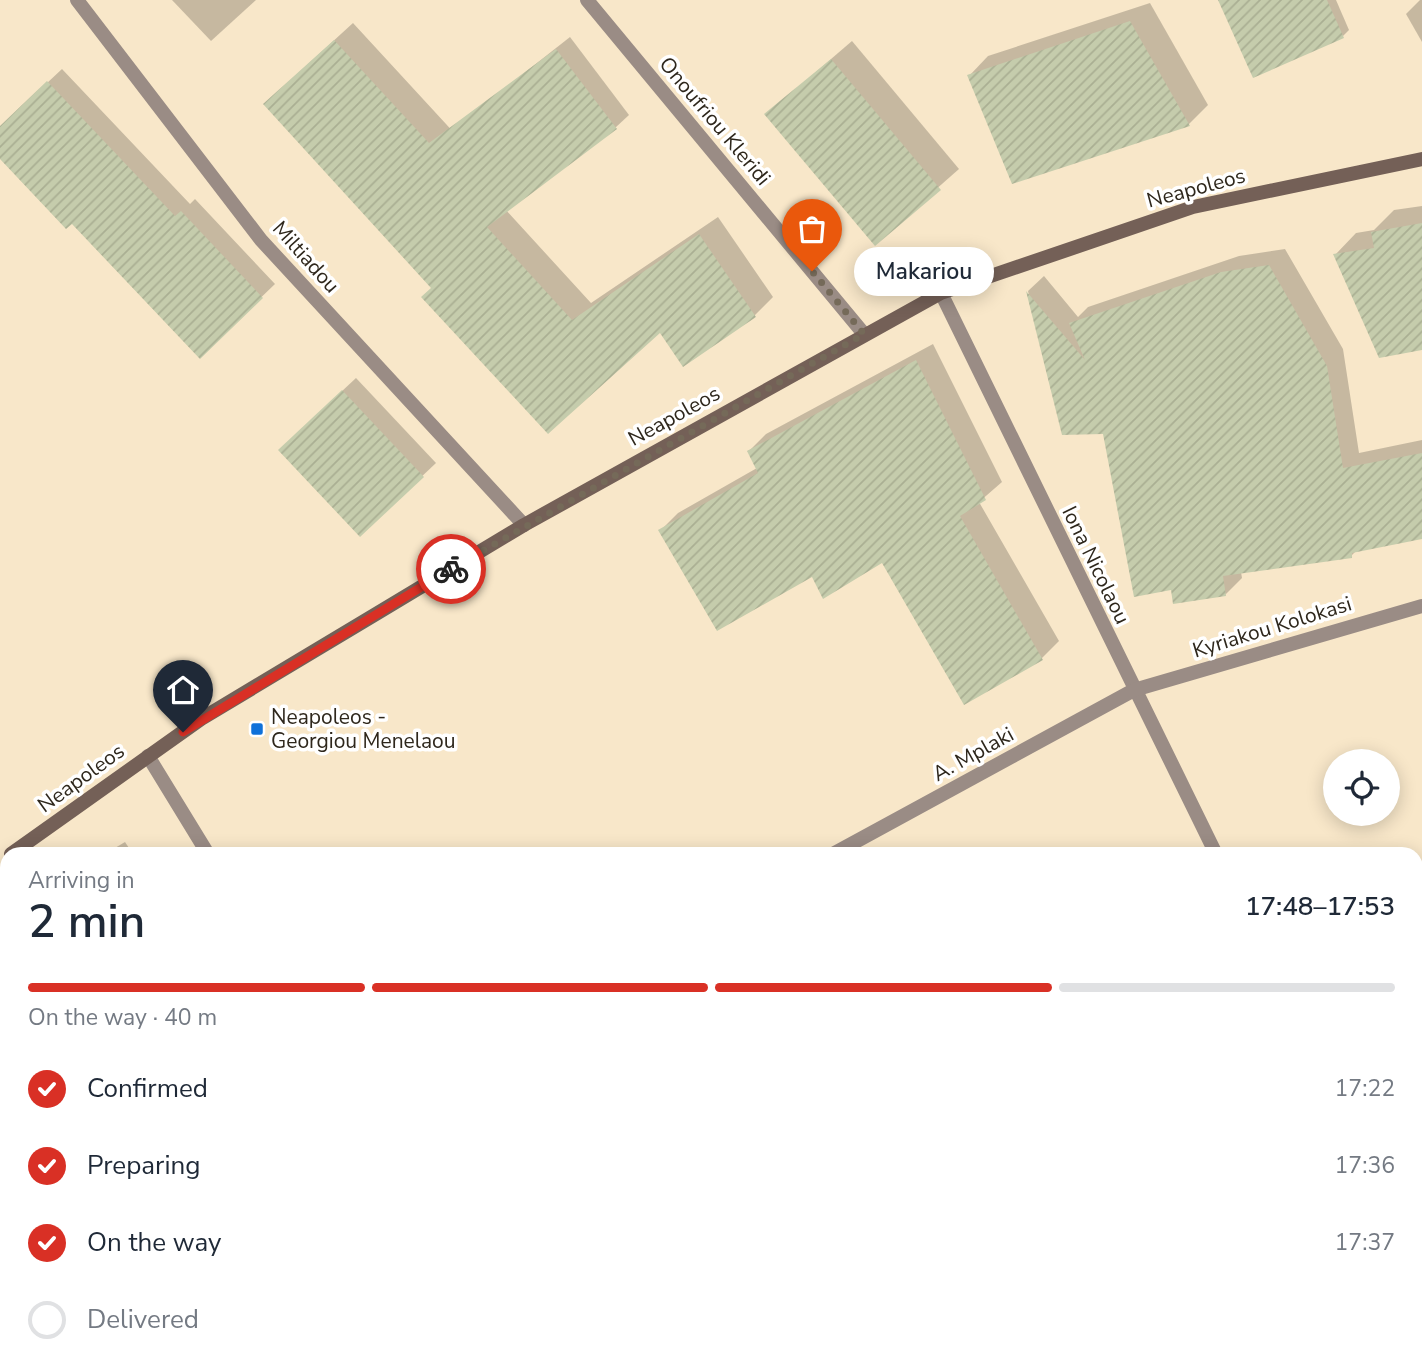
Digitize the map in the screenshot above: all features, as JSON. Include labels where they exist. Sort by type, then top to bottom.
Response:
[{"type":"main road","name":"Neapoleos","points":[[20,847],[201,719],[524,525],[941,293],[1193,207],[1422,159]]},
{"type":"street","name":"Miltiadou","points":[[77,0],[261,240],[524,525]]},
{"type":"street","name":"Onoufriou Kleridi","points":[[587,0],[864,334]]},
{"type":"street","name":"Iona Nicolaou","points":[[941,293],[1212,847]]},
{"type":"street","name":"Kyriakou Kolokasi","points":[[1134,690],[1422,606]]},
{"type":"street","name":"A. Mplaki","points":[[846,847],[1134,690]]},
{"type":"street","points":[[148,756],[204,847]]},
{"type":"building","points":[[1218,0],[1327,0],[1344,38],[1253,78]]},
{"type":"building","points":[[1130,21],[1190,126],[1012,184],[967,75]]},
{"type":"building","points":[[334,40],[429,143],[556,49],[617,129],[487,227],[572,320],[699,234],[756,317],[683,367],[660,333],[548,434],[421,297],[431,288],[263,104]]},
{"type":"building","points":[[831,59],[941,190],[875,246],[764,114]]},
{"type":"building","points":[[47,81],[175,216],[181,211],[263,298],[200,359],[72,224],[66,229],[0,159],[0,126]]},
{"type":"building","points":[[1422,223],[1422,350],[1379,358],[1333,254],[1374,248],[1371,232]]},
{"type":"building","points":[[1269,265],[1327,366],[1343,468],[1422,453],[1422,539],[1352,553],[1352,558],[1223,576],[1226,596],[1173,604],[1171,590],[1134,597],[1103,434],[1062,435],[1026,291],[1085,360],[1069,323],[1221,272]]},
{"type":"building","points":[[916,360],[986,500],[960,516],[1043,660],[964,705],[882,563],[823,599],[812,577],[717,631],[658,530],[758,473],[747,451]]},
{"type":"building","points":[[342,390],[424,477],[360,537],[278,450]]},
{"type":"way so far","points":[[451,569],[524,525],[864,334],[812,271]]},
{"type":"place","name":"Makariou","points":[[812,271]]},
{"type":"place","name":"Neapoleos - Georgiou Menelaou","points":[[257,729]]},
{"type":"route","points":[[183,732],[451,569]]}]
